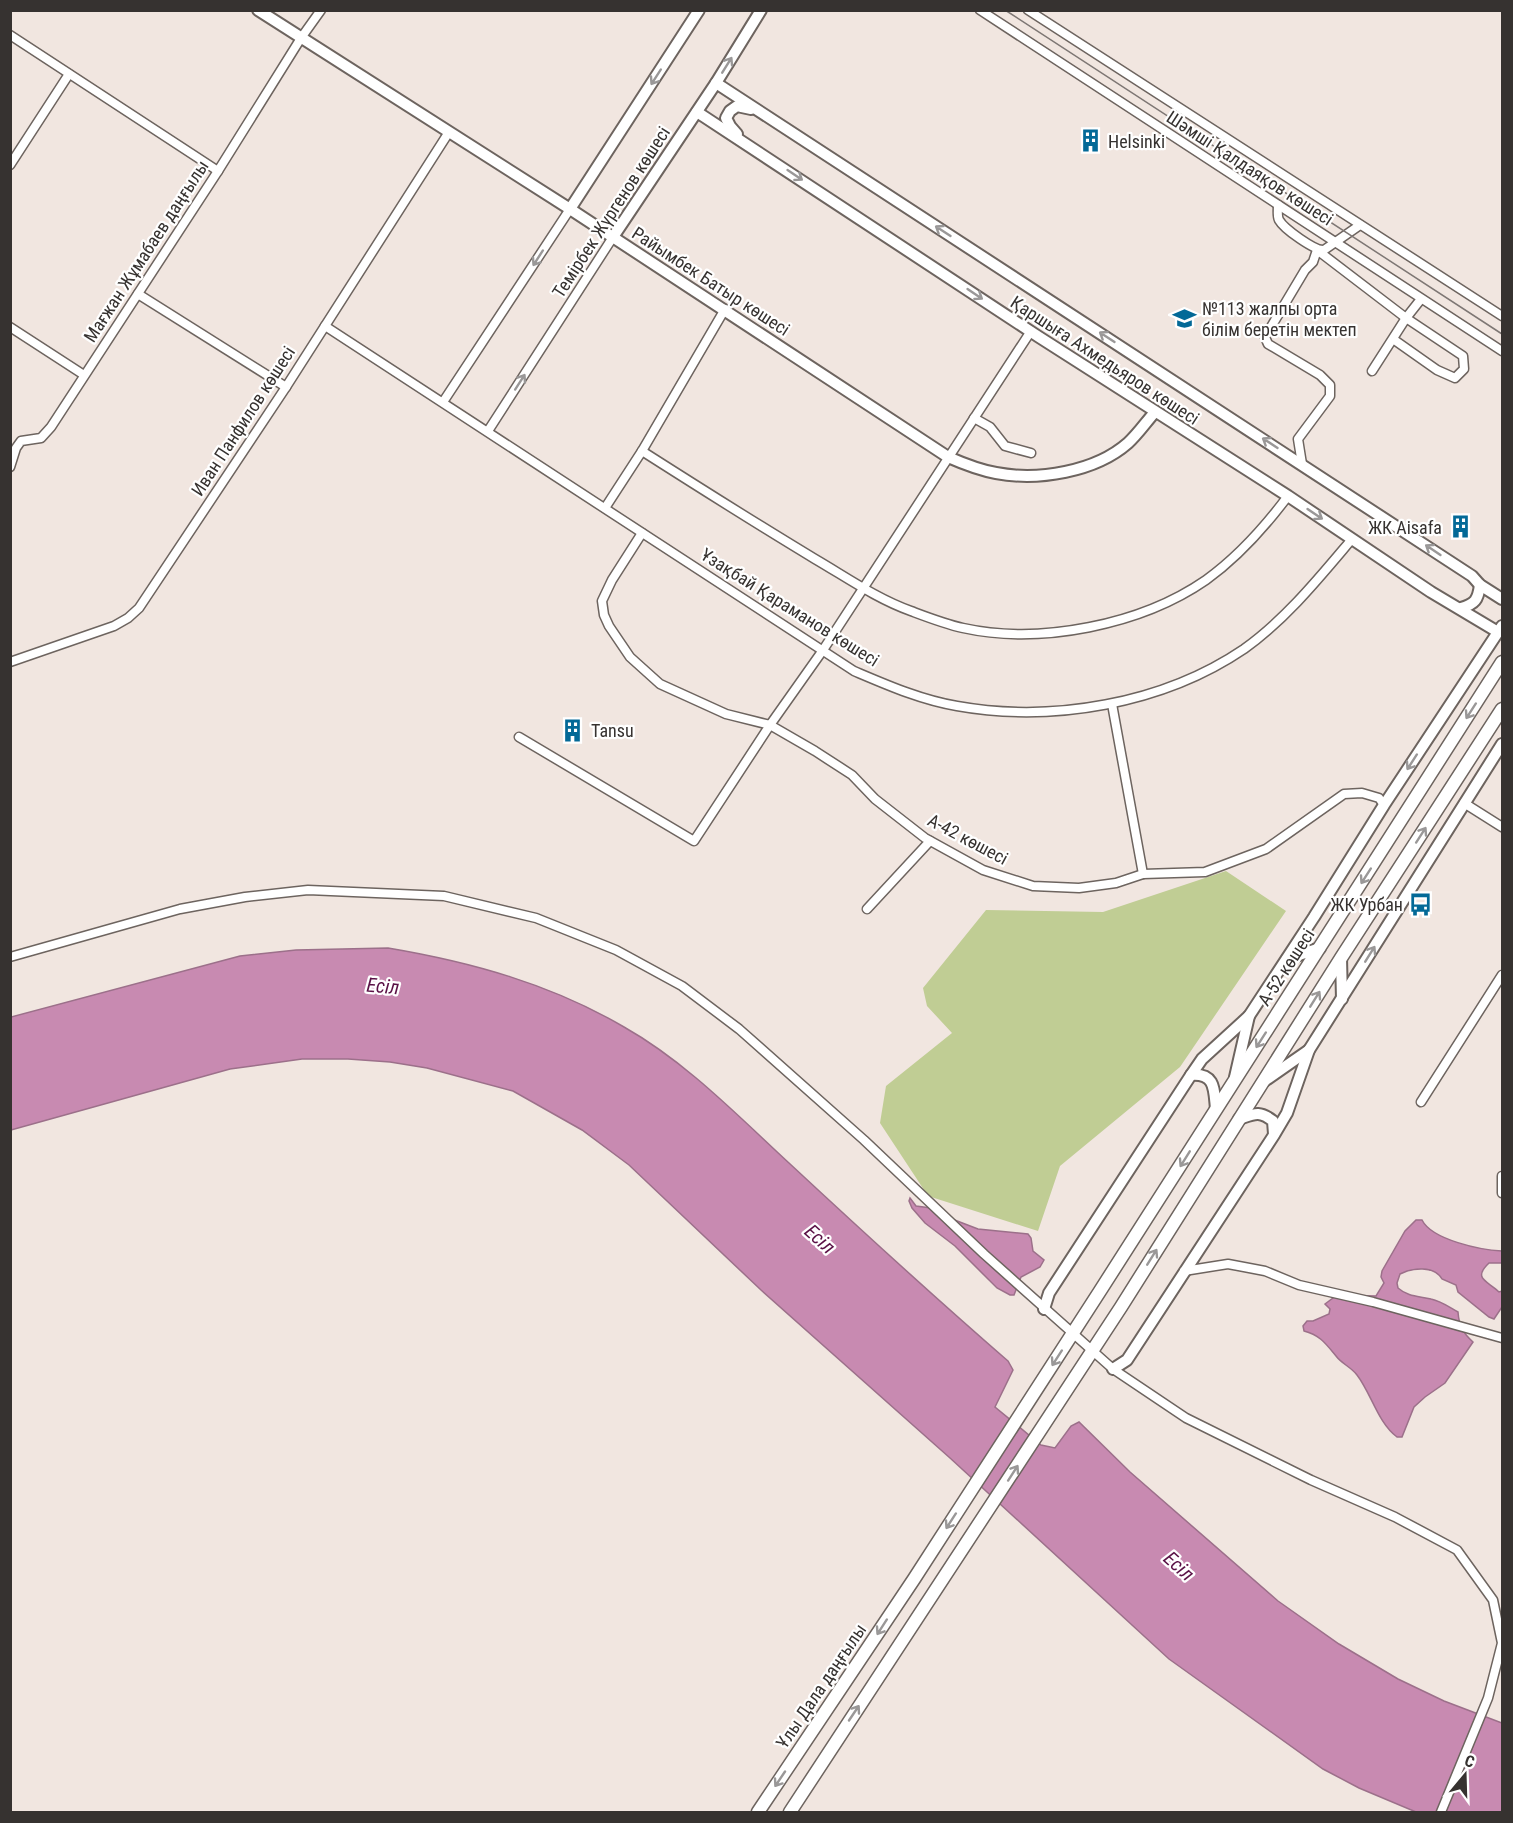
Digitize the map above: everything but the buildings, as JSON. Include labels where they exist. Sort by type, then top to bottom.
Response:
[{"type":"main road","name":"А-52 көшесі","points":[[1100,1291],[1503,662]]},
{"type":"main road","points":[[790,1812],[1121,1307],[1341,958],[1503,709]]},
{"type":"main road","name":"Ұлы Дала даңғылы","points":[[758,1812],[914,1578],[1100,1291]]},
{"type":"street","name":"Райымбек Батыр көшесі","points":[[258,10],[725,309],[948,457],[976,469],[1027,477],[1079,468],[1106,457],[1127,444],[1155,412]]},
{"type":"street","name":"Мағжан Жұмабаев даңғылы","points":[[10,467],[16,448],[21,441],[41,438],[51,427],[321,10]]},
{"type":"street","name":"Темірбек Жүргенов көшесі","points":[[443,402],[699,10]]},
{"type":"street","name":"Темірбек Жүргенов көшесі","points":[[488,431],[716,83],[761,10]]},
{"type":"street","name":"Шәмші Қалдаяқов көшесі","points":[[980,10],[1503,351]]},
{"type":"street","name":"Шәмші Қалдаяқов көшесі","points":[[1028,10],[1503,316]]},
{"type":"street","points":[[10,35],[218,171]]},
{"type":"street","points":[[10,165],[69,74]]},
{"type":"street","name":"Қаршыға Ахмедьяров көшесі","points":[[716,83],[1302,464],[1472,576],[1480,585],[1503,599]]},
{"type":"street","points":[[746,143],[730,126],[726,118],[736,106],[759,112]]},
{"type":"street","name":"Қаршыға Ахмедьяров көшесі","points":[[697,111],[1030,331],[1288,496],[1431,592],[1500,629]]},
{"type":"street","name":"Иван Панфилов көшесі","points":[[10,662],[114,626],[139,608],[286,387],[449,132]]},
{"type":"street","points":[[1278,205],[1280,222],[1406,318],[1464,356],[1464,369],[1455,378],[1437,370],[1393,339]]},
{"type":"street","points":[[1317,250],[1324,250],[1360,225]]},
{"type":"street","points":[[1302,464],[1298,439],[1330,396],[1330,385],[1320,375],[1268,344],[1265,337],[1305,270],[1313,262],[1317,250]]},
{"type":"street","points":[[138,294],[286,387]]},
{"type":"street","points":[[1372,371],[1421,299]]},
{"type":"street","points":[[605,508],[642,451],[725,309]]},
{"type":"street","name":"Ұзақбай Қараманов көшесі","points":[[325,326],[854,671],[900,690],[956,706],[1016,712],[1080,709],[1139,697],[1188,680],[1243,649],[1280,620],[1310,590],[1352,539]]},
{"type":"street","points":[[10,327],[84,375]]},
{"type":"street","points":[[519,737],[694,841],[770,725],[823,650],[1030,331]]},
{"type":"street","points":[[974,418],[990,427],[1005,446],[1031,453]]},
{"type":"street","points":[[642,451],[757,524],[863,587],[909,610],[963,628],[1006,633],[1054,632],[1095,627],[1170,601],[1204,581],[1232,559],[1266,526],[1288,496]]},
{"type":"street","name":"А-42 көшесі","points":[[642,533],[612,580],[603,601],[604,615],[609,626],[630,657],[660,684],[726,714],[770,725],[852,775],[875,799],[930,841],[982,870],[1033,886],[1078,888],[1116,883],[1143,874],[1205,872],[1266,849],[1344,794],[1362,794],[1378,798],[1384,805]]},
{"type":"street","points":[[1461,608],[1473,604],[1478,598],[1480,585]]},
{"type":"street","points":[[1044,1309],[1049,1293],[1191,1075],[1202,1059],[1249,1016],[1500,629]]},
{"type":"street","points":[[1112,704],[1143,874]]},
{"type":"street","points":[[1113,1369],[1127,1360],[1274,1134],[1287,1113],[1309,1050],[1503,744]]},
{"type":"street","points":[[1464,803],[1503,827]]},
{"type":"street","points":[[867,909],[930,841]]},
{"type":"street","points":[[10,957],[180,909],[245,897],[308,890],[444,896],[536,918],[616,950],[682,986],[739,1029],[864,1140],[1044,1309],[1113,1369],[1186,1418],[1311,1480],[1395,1517],[1457,1550],[1493,1600],[1502,1643],[1485,1706],[1441,1812]]},
{"type":"street","points":[[1287,959],[1320,948]]},
{"type":"street","points":[[1341,958],[1342,999]]},
{"type":"street","points":[[1421,1102],[1503,975]]},
{"type":"street","points":[[1235,1079],[1249,1016]]},
{"type":"street","points":[[1261,1084],[1309,1050]]},
{"type":"street","points":[[1191,1075],[1200,1074],[1209,1078],[1214,1087],[1216,1109]]},
{"type":"street","points":[[1239,1119],[1264,1114],[1273,1121],[1274,1134]]},
{"type":"street","points":[[1503,1176],[1503,1193]]},
{"type":"street","points":[[1184,1271],[1228,1264],[1265,1271],[1299,1285],[1373,1302],[1503,1338]]},
{"type":"green space","points":[[1226,871],[1286,911],[1180,1067],[1060,1166],[1038,1231],[928,1196],[880,1123],[886,1086],[952,1033],[927,1006],[923,988],[986,910],[1103,912]]},
{"type":"water","name":"Есіл","points":[[388,948],[480,968],[568,998],[624,1027],[669,1056],[730,1108],[897,1263],[1008,1361],[1013,1370],[995,1407],[1041,1445],[1055,1448],[1071,1426],[1079,1422],[1130,1472],[1278,1601],[1339,1644],[1398,1679],[1444,1701],[1502,1723],[1502,1812],[1416,1812],[1359,1788],[1323,1769],[1169,1659],[950,1458],[761,1290],[629,1165],[582,1130],[513,1091],[427,1068],[390,1062],[302,1059],[230,1069],[11,1130],[11,1017],[240,956],[296,950]]},
{"type":"water","points":[[910,1198],[916,1206],[931,1208],[939,1214],[978,1229],[1028,1234],[1033,1251],[1044,1260],[1040,1267],[1021,1277],[1014,1295],[1010,1295],[997,1288],[955,1246],[925,1223],[912,1208]]},
{"type":"water","points":[[1416,1220],[1422,1220],[1436,1233],[1458,1243],[1502,1251],[1502,1263],[1489,1263],[1484,1268],[1482,1276],[1499,1292],[1502,1291],[1502,1307],[1494,1319],[1458,1292],[1456,1285],[1442,1279],[1434,1271],[1416,1269],[1400,1274],[1397,1283],[1398,1288],[1402,1291],[1438,1301],[1458,1312],[1462,1329],[1473,1342],[1445,1383],[1414,1407],[1402,1437],[1397,1437],[1385,1424],[1357,1375],[1338,1359],[1322,1340],[1304,1331],[1303,1326],[1307,1321],[1313,1321],[1329,1314],[1330,1309],[1325,1304],[1337,1295],[1376,1296],[1384,1283],[1381,1277],[1382,1271],[1405,1231]]},
{"type":"tram line","points":[[1005,10],[1502,334]]},
{"type":"place","name":"Helsinki","points":[[1090,141]]},
{"type":"place","name":"№113 жалпы орта білім беретін мектеп","points":[[1184,318]]},
{"type":"place","name":"ЖК Aisafa","points":[[1460,527]]},
{"type":"place","name":"Tansu","points":[[573,730]]},
{"type":"place","name":"ЖК Урбан","points":[[1421,904]]}]
